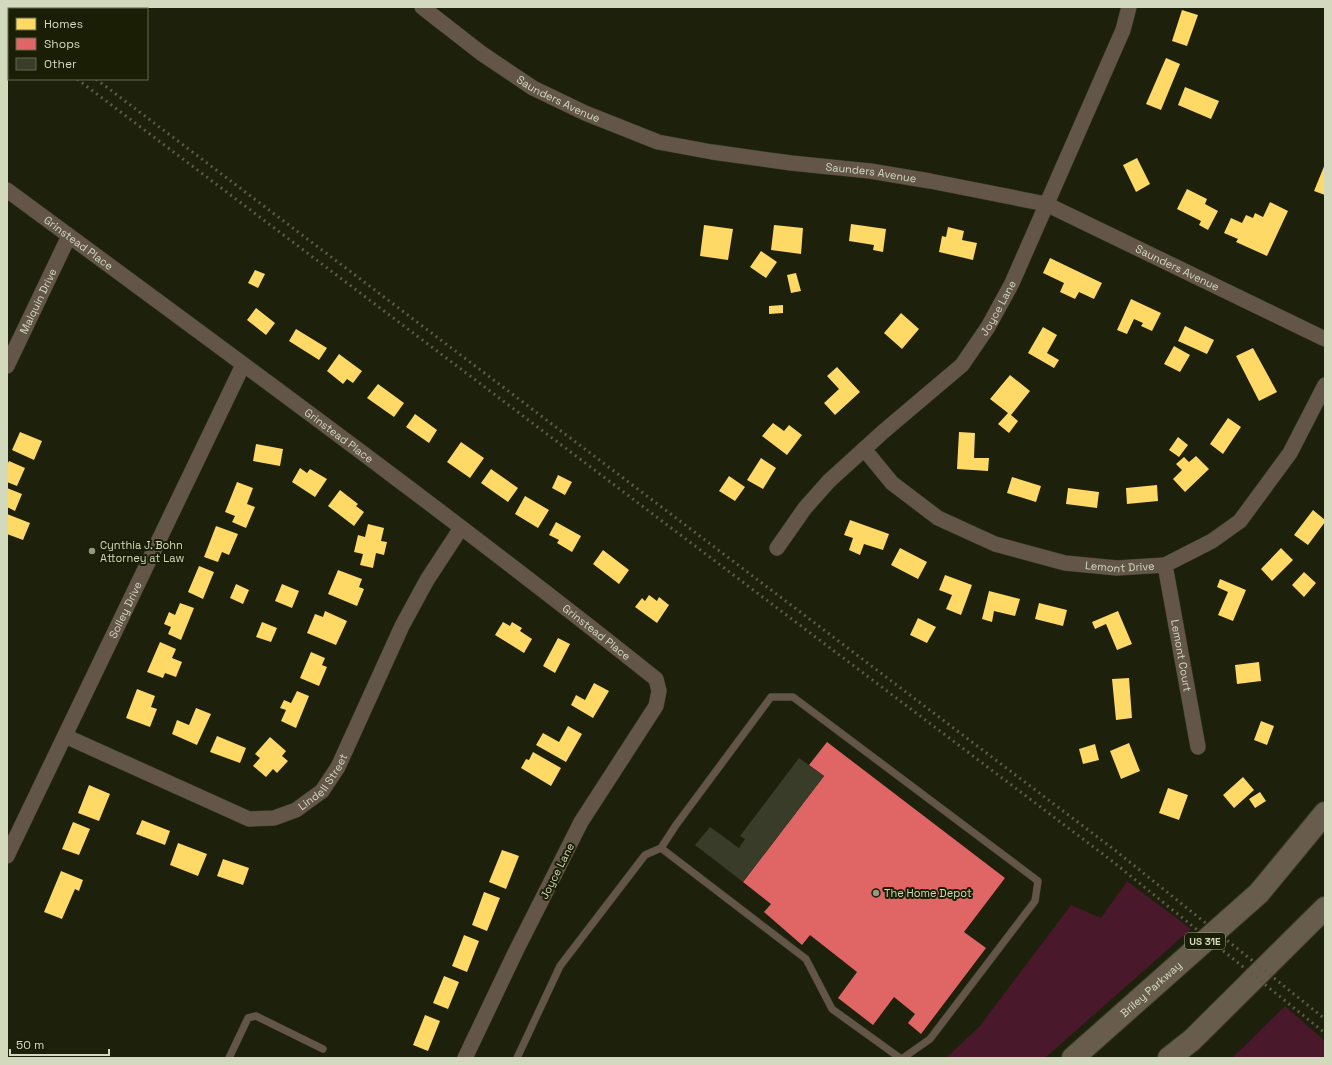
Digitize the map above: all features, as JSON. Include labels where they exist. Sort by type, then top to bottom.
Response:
[{"type":"highway","name":"Briley Parkway","points":[[1073,1058],[1259,893],[1325,813]]},
{"type":"highway","points":[[1177,1058],[1192,1040],[1325,908]]},
{"type":"highway","points":[[1169,1058],[1192,1040]]},
{"type":"street","name":"Saunders Avenue","points":[[422,7],[481,53],[533,88],[584,113],[658,142],[712,152],[776,161],[877,172],[1046,204],[1325,339]]},
{"type":"street","name":"Joyce Lane","points":[[777,548],[805,508],[829,481],[962,365],[988,327],[1012,283],[1123,30],[1129,7]]},
{"type":"street","name":"Grinstead Place","points":[[7,190],[244,365],[556,599],[656,679],[659,691]]},
{"type":"street","name":"Malquin Drive","points":[[7,366],[69,236]]},
{"type":"street","name":"Solley Drive","points":[[7,856],[244,365]]},
{"type":"street","name":"Lemont Drive","points":[[864,449],[892,483],[938,518],[995,544],[1065,562],[1117,568],[1165,565],[1212,541],[1240,522],[1290,453],[1325,385]]},
{"type":"street","name":"Lindell Street","points":[[65,736],[249,819],[274,818],[296,810],[322,790],[338,767],[402,626],[427,580],[461,528]]},
{"type":"street","name":"Lemont Court","points":[[1165,565],[1198,747]]},
{"type":"street","name":"Joyce Lane","points":[[465,1058],[581,822],[656,706],[659,691]]},
{"type":"lane","points":[[518,1058],[560,966],[644,854],[661,848],[676,825],[771,697],[793,697],[1038,881],[1035,902],[930,1039],[902,1058],[832,1009],[806,959],[661,848]]},
{"type":"lane","points":[[229,1058],[248,1018],[256,1016],[323,1049]]},
{"type":"shaded area","points":[[1127,881],[1191,929],[1045,1058],[944,1058],[947,1057],[979,1027],[1071,905],[1101,918]]},
{"type":"shaded area","points":[[1285,1006],[1325,1041],[1325,1058],[1232,1058]]},
{"type":"building: Homes","points":[[1182,10],[1198,15],[1187,46],[1172,41]]},
{"type":"building: Homes","points":[[1166,58],[1180,64],[1161,110],[1146,104]]},
{"type":"building: Homes","points":[[1185,87],[1219,101],[1211,119],[1178,105]]},
{"type":"building: Homes","points":[[1137,158],[1150,184],[1136,192],[1123,165]]},
{"type":"building: Homes","points":[[1325,164],[1325,195],[1314,191]]},
{"type":"building: Homes","points":[[1187,189],[1207,199],[1205,204],[1218,211],[1208,230],[1199,225],[1201,221],[1177,209]]},
{"type":"building: Homes","points":[[1270,202],[1288,211],[1267,256],[1236,242],[1238,239],[1224,233],[1231,218],[1242,223],[1246,215],[1253,218],[1255,213],[1263,217]]},
{"type":"building: Homes","points":[[851,224],[886,229],[883,252],[873,250],[874,245],[849,241]]},
{"type":"building: Homes","points":[[704,225],[733,229],[728,260],[700,256]]},
{"type":"building: Homes","points":[[774,225],[803,228],[801,254],[771,250]]},
{"type":"building: Homes","points":[[948,227],[964,231],[962,240],[977,243],[973,260],[939,252],[942,236],[946,237]]},
{"type":"building: Homes","points":[[761,251],[777,262],[766,278],[750,267]]},
{"type":"building: Homes","points":[[1050,258],[1102,283],[1094,299],[1079,292],[1075,299],[1060,292],[1064,283],[1043,273]]},
{"type":"building: Homes","points":[[255,270],[265,274],[258,288],[248,283]]},
{"type":"building: Homes","points":[[796,273],[801,291],[791,293],[787,275]]},
{"type":"building: Homes","points":[[1131,299],[1161,313],[1152,331],[1141,326],[1143,323],[1134,319],[1127,334],[1117,330]]},
{"type":"building: Homes","points":[[783,305],[783,313],[769,314],[769,306]]},
{"type":"building: Homes","points":[[256,308],[275,323],[266,335],[247,320]]},
{"type":"building: Homes","points":[[901,313],[919,329],[902,349],[884,333]]},
{"type":"building: Homes","points":[[1185,326],[1214,340],[1207,354],[1178,341]]},
{"type":"building: Homes","points":[[1043,327],[1057,335],[1047,353],[1059,360],[1054,368],[1028,353]]},
{"type":"building: Homes","points":[[296,329],[327,348],[319,360],[289,341]]},
{"type":"building: Homes","points":[[1174,346],[1190,355],[1180,372],[1164,364]]},
{"type":"building: Homes","points":[[1253,348],[1277,392],[1259,401],[1236,356]]},
{"type":"building: Homes","points":[[339,354],[362,371],[353,383],[347,379],[343,384],[327,371]]},
{"type":"building: Homes","points":[[837,367],[860,392],[835,415],[824,403],[839,389],[827,376]]},
{"type":"building: Homes","points":[[1010,375],[1030,391],[1011,415],[1018,421],[1009,433],[998,424],[1008,413],[990,399]]},
{"type":"building: Homes","points":[[378,384],[404,403],[394,417],[367,398]]},
{"type":"building: Homes","points":[[415,414],[437,430],[429,443],[406,427]]},
{"type":"building: Homes","points":[[1228,418],[1241,427],[1223,454],[1210,444]]},
{"type":"building: Homes","points":[[773,423],[784,431],[789,425],[802,435],[787,455],[762,436]]},
{"type":"building: Homes","points":[[20,432],[42,441],[34,460],[12,450]]},
{"type":"building: Homes","points":[[959,432],[975,433],[974,458],[989,458],[988,471],[957,469]]},
{"type":"building: Homes","points":[[1178,437],[1188,445],[1179,457],[1169,450]]},
{"type":"building: Homes","points":[[461,442],[484,458],[470,478],[447,462]]},
{"type":"building: Homes","points":[[256,444],[283,449],[280,466],[253,461]]},
{"type":"building: Homes","points":[[1196,456],[1209,469],[1185,492],[1173,479],[1182,470],[1176,464],[1184,457],[1189,462]]},
{"type":"building: Homes","points":[[761,458],[776,468],[763,489],[747,480]]},
{"type":"building: Homes","points":[[9,461],[25,468],[17,486],[7,482],[7,465]]},
{"type":"building: Homes","points":[[300,468],[307,473],[310,469],[327,479],[315,497],[292,482]]},
{"type":"building: Homes","points":[[491,469],[518,488],[508,502],[481,483]]},
{"type":"building: Homes","points":[[558,475],[572,482],[565,495],[552,488]]},
{"type":"building: Homes","points":[[729,476],[745,487],[735,501],[719,491]]},
{"type":"building: Homes","points":[[1012,477],[1041,486],[1036,502],[1007,493]]},
{"type":"building: Homes","points":[[237,482],[253,488],[247,504],[255,507],[246,528],[232,522],[235,516],[225,512]]},
{"type":"building: Homes","points":[[1157,485],[1158,501],[1127,504],[1126,488]]},
{"type":"building: Homes","points":[[7,488],[22,494],[15,511],[7,507]]},
{"type":"building: Homes","points":[[1068,488],[1099,492],[1097,508],[1066,504]]},
{"type":"building: Homes","points":[[340,490],[358,504],[356,506],[364,512],[354,526],[328,506]]},
{"type":"building: Homes","points":[[525,496],[549,510],[538,528],[515,514]]},
{"type":"building: Homes","points":[[1313,510],[1325,520],[1325,522],[1308,545],[1294,535]]},
{"type":"building: Homes","points":[[7,514],[30,523],[23,540],[7,534]]},
{"type":"building: Homes","points":[[850,520],[889,534],[883,550],[864,544],[860,555],[849,550],[853,538],[844,535]]},
{"type":"building: Homes","points":[[556,522],[581,536],[572,552],[557,543],[559,540],[549,535]]},
{"type":"building: Homes","points":[[368,524],[384,528],[381,541],[387,542],[384,555],[376,553],[373,568],[360,565],[363,554],[354,552],[358,535],[365,537]]},
{"type":"building: Homes","points":[[216,526],[238,534],[229,555],[222,552],[218,562],[204,557]]},
{"type":"building: Homes","points":[[900,548],[927,562],[918,579],[891,565]]},
{"type":"building: Homes","points":[[1281,548],[1293,560],[1272,581],[1261,569]]},
{"type":"building: Homes","points":[[603,550],[629,570],[619,584],[593,564]]},
{"type":"building: Homes","points":[[199,566],[214,572],[203,599],[188,592]]},
{"type":"building: Homes","points":[[338,570],[362,579],[359,587],[364,589],[357,606],[328,594]]},
{"type":"building: Homes","points":[[1304,572],[1316,583],[1304,597],[1292,585]]},
{"type":"building: Homes","points":[[945,575],[972,585],[961,615],[946,609],[952,595],[939,590]]},
{"type":"building: Homes","points":[[1220,579],[1246,590],[1233,621],[1218,615],[1228,592],[1217,587]]},
{"type":"building: Homes","points":[[236,584],[249,590],[243,604],[230,598]]},
{"type":"building: Homes","points":[[282,584],[299,591],[292,608],[275,601]]},
{"type":"building: Homes","points":[[989,591],[1020,599],[1015,616],[994,611],[992,622],[982,619]]},
{"type":"building: Homes","points":[[649,595],[657,601],[659,597],[669,605],[657,623],[635,607],[642,598],[645,601]]},
{"type":"building: Homes","points":[[180,603],[194,608],[181,640],[168,634],[171,627],[164,624],[169,612],[175,615]]},
{"type":"building: Homes","points":[[1039,603],[1067,610],[1063,626],[1035,619]]},
{"type":"building: Homes","points":[[325,611],[347,621],[336,645],[307,633],[315,614],[323,617]]},
{"type":"building: Homes","points":[[1118,611],[1132,644],[1117,650],[1106,624],[1095,629],[1092,622]]},
{"type":"building: Homes","points":[[918,618],[936,627],[927,643],[910,635]]},
{"type":"building: Homes","points":[[262,622],[277,628],[271,642],[256,637]]},
{"type":"building: Homes","points":[[503,622],[510,626],[512,622],[522,628],[520,631],[532,639],[524,653],[495,635]]},
{"type":"building: Homes","points":[[558,638],[570,644],[555,673],[543,666]]},
{"type":"building: Homes","points":[[160,642],[176,649],[172,658],[182,662],[176,677],[165,673],[163,678],[147,672]]},
{"type":"building: Homes","points":[[311,652],[325,658],[322,665],[327,667],[319,686],[300,678]]},
{"type":"building: Homes","points":[[1259,662],[1261,681],[1237,684],[1235,665]]},
{"type":"building: Homes","points":[[1129,678],[1132,718],[1116,720],[1112,679]]},
{"type":"building: Homes","points":[[594,683],[609,691],[593,718],[571,705],[576,695],[585,700]]},
{"type":"building: Homes","points":[[137,689],[155,696],[151,707],[157,709],[150,727],[126,718]]},
{"type":"building: Homes","points":[[297,691],[309,696],[296,728],[281,721],[286,710],[280,708],[284,700],[291,703]]},
{"type":"building: Homes","points":[[196,708],[211,714],[197,745],[172,734],[177,720],[189,725]]},
{"type":"building: Homes","points":[[1261,721],[1274,726],[1267,745],[1254,740]]},
{"type":"building: Homes","points":[[568,726],[582,734],[566,762],[536,745],[543,733],[559,742]]},
{"type":"building: Homes","points":[[217,736],[246,748],[240,763],[210,752]]},
{"type":"building: Homes","points":[[270,737],[286,751],[282,756],[288,761],[277,773],[273,769],[266,777],[253,766],[260,758],[255,754]]},
{"type":"building: Homes","points":[[1129,743],[1140,771],[1121,779],[1110,751]]},
{"type":"building: Homes","points":[[1095,744],[1099,760],[1083,764],[1079,749]]},
{"type":"building: Homes","points":[[533,752],[561,768],[551,786],[521,768],[526,759],[529,760]]},
{"type":"building: Homes","points":[[1243,777],[1254,790],[1234,808],[1223,795]]},
{"type":"building: Homes","points":[[89,785],[110,794],[99,821],[78,813]]},
{"type":"building: Homes","points":[[1168,788],[1188,795],[1179,820],[1159,813]]},
{"type":"building: Homes","points":[[1260,792],[1266,801],[1255,808],[1249,799]]},
{"type":"building: Homes","points":[[142,820],[170,831],[165,845],[136,834]]},
{"type":"building: Homes","points":[[73,822],[90,829],[79,855],[62,849]]},
{"type":"building: Homes","points":[[178,843],[207,854],[198,876],[170,865]]},
{"type":"building: Homes","points":[[502,850],[519,856],[506,889],[489,882]]},
{"type":"building: Homes","points":[[223,859],[249,868],[243,885],[217,876]]},
{"type":"building: Homes","points":[[61,871],[83,880],[79,891],[75,889],[62,919],[44,912]]},
{"type":"building: Homes","points":[[484,892],[500,898],[487,931],[472,925]]},
{"type":"building: Homes","points":[[464,935],[479,941],[467,972],[452,966]]},
{"type":"building: Homes","points":[[444,976],[459,982],[448,1009],[433,1003]]},
{"type":"building: Homes","points":[[425,1015],[440,1021],[428,1051],[413,1045]]},
{"type":"building: Shops","name":"The Home Depot","points":[[827,742],[1005,878],[964,932],[986,948],[921,1034],[908,1023],[915,1014],[894,997],[873,1025],[838,998],[857,972],[810,935],[802,945],[764,912],[771,904],[743,882],[824,776],[809,765]]},
{"type":"building: Other","points":[[799,758],[824,776],[743,882],[695,845],[710,827],[739,848],[745,839],[740,836]]},
{"type":"railway","points":[[78,80],[1112,861],[1325,1033]]},
{"type":"railway","points":[[97,80],[1116,851],[1325,1019]]},
{"type":"place","name":"Cynthia J. Bohn Attorney at Law","points":[[92,551]]},
{"type":"place","name":"The Home Depot","points":[[876,893]]}]
